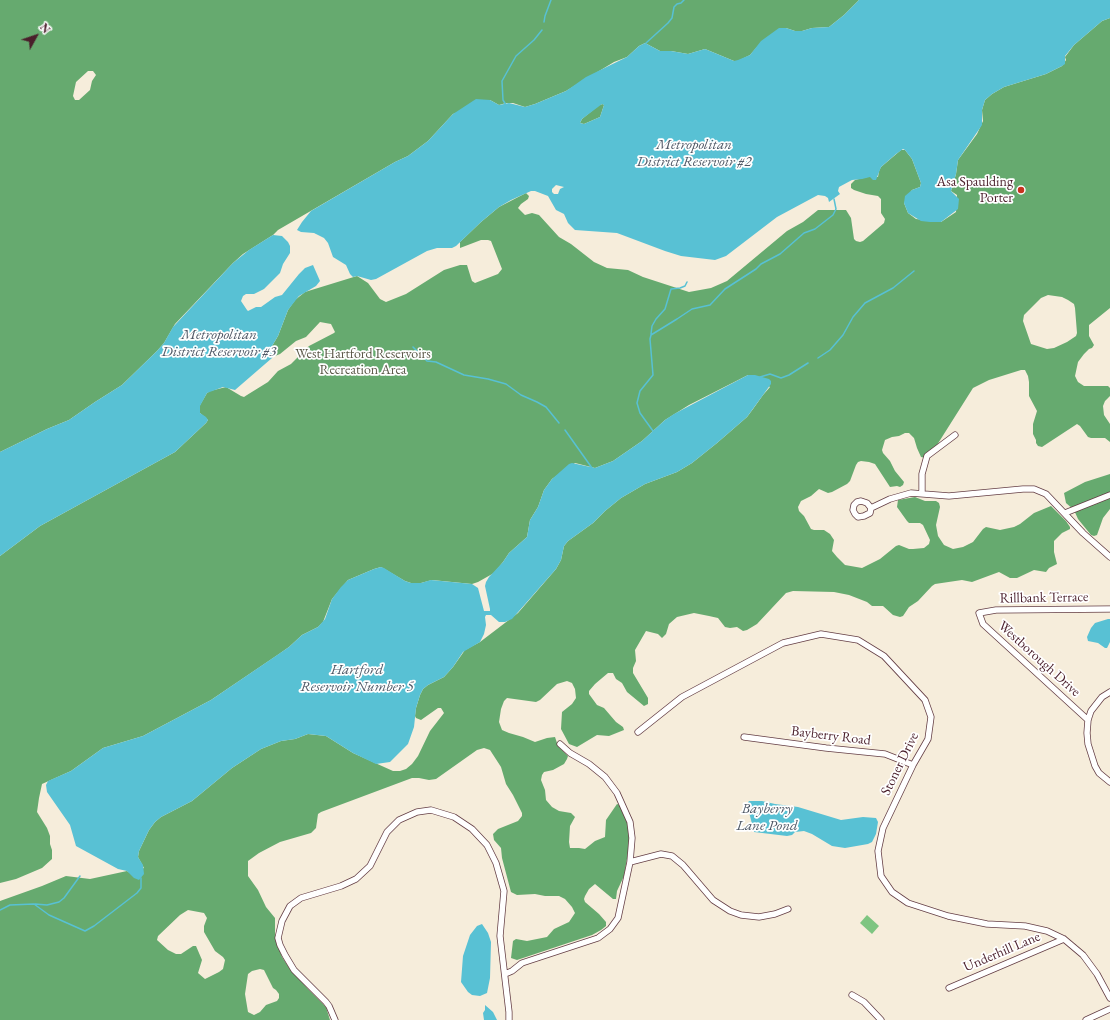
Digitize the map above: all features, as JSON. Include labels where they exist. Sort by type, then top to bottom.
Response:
[{"type":"street","points":[[922,493],[922,474],[928,456],[954,435]]},
{"type":"street","points":[[871,508],[902,495],[911,493],[949,496],[1034,489],[1046,494],[1083,533],[1110,558]]},
{"type":"street","points":[[1065,513],[1110,495]]},
{"type":"street","name":"Rillbank Terrace","points":[[979,613],[996,610],[1110,609]]},
{"type":"street","name":"Westborough Drive","points":[[979,613],[983,624],[1088,720]]},
{"type":"street","name":"Stoner Drive","points":[[638,732],[682,697],[783,643],[821,634],[858,640],[884,656],[925,700],[931,717],[928,739],[913,765],[883,828],[878,852],[881,876],[892,892],[908,903],[948,916],[987,924],[1025,926],[1047,931],[1064,939],[1082,956],[1097,974],[1110,998]]},
{"type":"street","points":[[1110,692],[1095,705],[1088,720],[1088,744],[1090,755],[1100,773],[1110,782]]},
{"type":"street","name":"Bayberry Road","points":[[744,737],[885,754],[913,765]]},
{"type":"street","points":[[505,974],[512,971],[522,963],[598,938],[610,929],[618,918],[630,862],[632,838],[630,822],[617,793],[605,777],[589,764],[570,753],[560,744]]},
{"type":"street","points":[[335,1020],[326,1002],[294,970],[287,960],[278,938],[280,925],[290,906],[298,900],[341,886],[356,879],[370,866],[387,832],[399,820],[417,812],[431,810],[454,817],[472,829],[487,845],[496,863],[504,892],[500,936],[509,1020]]},
{"type":"street","points":[[630,862],[661,854],[672,856],[683,865],[713,900],[730,911],[741,915],[759,917],[775,914],[788,909]]},
{"type":"street","name":"Underhill Lane","points":[[949,988],[1064,939]]},
{"type":"street","points":[[852,995],[864,1002],[881,1020]]},
{"type":"street","points":[[1086,1020],[1110,1009]]},
{"type":"green space","points":[[0,0],[859,0],[829,27],[812,28],[802,31],[795,31],[786,28],[757,47],[750,55],[738,61],[734,61],[705,49],[688,54],[660,51],[645,43],[639,46],[627,57],[614,62],[566,91],[535,104],[525,107],[513,103],[499,105],[490,100],[453,114],[428,141],[408,156],[395,162],[278,230],[273,235],[243,254],[175,324],[164,343],[157,351],[122,385],[69,420],[0,452]],"holes":[[[88,71],[93,71],[96,75],[92,81],[90,90],[79,100],[75,100],[73,96],[76,82]]]},
{"type":"green space","name":"West Hartford Reservoirs Recreation Area","points":[[1110,18],[1110,308],[1089,325],[1089,336],[1094,345],[1078,362],[1075,376],[1078,382],[1084,386],[1108,386],[1110,388],[1110,396],[1105,401],[1103,406],[1104,415],[1110,424],[1110,442],[1105,438],[1088,437],[1077,424],[1042,447],[1038,446],[1033,434],[1033,424],[1037,411],[1029,396],[1028,376],[1025,370],[1021,370],[989,380],[973,388],[937,445],[925,458],[921,457],[914,438],[909,433],[885,440],[882,450],[904,482],[900,487],[890,487],[875,464],[861,461],[856,465],[850,481],[847,484],[828,493],[819,489],[811,496],[801,501],[798,507],[811,529],[824,530],[830,534],[834,540],[832,551],[845,565],[862,568],[880,559],[896,546],[899,545],[913,549],[924,548],[929,544],[930,540],[923,525],[920,523],[909,523],[907,521],[897,507],[898,500],[915,497],[925,501],[936,501],[939,503],[940,507],[936,525],[938,536],[944,545],[953,549],[963,547],[973,542],[986,527],[1000,530],[1014,527],[1034,513],[1051,506],[1070,527],[1070,529],[1062,533],[1054,541],[1054,552],[1057,564],[1049,568],[1046,572],[1034,570],[1017,578],[1010,578],[999,572],[972,582],[962,580],[935,584],[918,601],[909,607],[903,616],[900,617],[893,615],[883,606],[872,606],[867,602],[849,595],[834,592],[793,591],[786,593],[757,624],[743,631],[737,627],[725,627],[718,618],[709,616],[694,613],[677,617],[669,624],[666,634],[662,638],[658,634],[646,631],[635,650],[636,661],[633,668],[633,673],[648,698],[648,704],[644,706],[627,692],[622,683],[616,679],[613,673],[608,673],[595,684],[589,691],[589,694],[597,705],[604,708],[616,722],[623,727],[624,730],[609,736],[597,735],[577,747],[569,744],[561,729],[562,712],[572,704],[576,698],[575,689],[572,683],[567,681],[557,684],[536,702],[507,698],[501,709],[499,722],[502,730],[535,742],[555,737],[558,746],[568,756],[564,764],[553,770],[544,772],[541,780],[545,790],[546,800],[552,807],[559,811],[571,813],[575,817],[570,826],[570,848],[585,849],[595,841],[605,837],[606,820],[617,804],[620,805],[626,818],[630,841],[624,876],[617,891],[616,899],[613,899],[595,884],[589,889],[584,899],[585,902],[606,922],[606,926],[592,935],[517,960],[511,958],[513,941],[516,939],[527,941],[547,937],[554,929],[569,922],[575,913],[565,899],[559,896],[535,894],[517,895],[511,892],[502,858],[501,848],[494,840],[493,834],[498,829],[518,821],[522,816],[522,813],[506,784],[501,767],[490,750],[484,748],[477,750],[436,779],[429,780],[412,778],[321,812],[318,814],[316,828],[311,833],[280,842],[259,853],[248,861],[248,876],[258,890],[266,907],[275,918],[275,937],[282,957],[290,969],[326,1007],[330,1020],[0,1020],[0,901],[66,876],[90,879],[127,871],[130,873],[144,868],[138,857],[139,851],[149,830],[155,822],[161,817],[192,801],[232,768],[261,749],[281,741],[295,739],[308,734],[326,736],[353,753],[393,771],[406,769],[418,756],[430,731],[444,713],[441,708],[438,708],[421,720],[416,718],[416,708],[423,689],[444,677],[465,650],[480,642],[518,613],[556,569],[561,560],[564,546],[568,541],[593,523],[621,498],[645,484],[677,472],[692,463],[747,417],[770,387],[752,375],[748,375],[689,405],[665,420],[642,441],[613,461],[595,468],[575,463],[552,479],[544,490],[538,507],[530,520],[527,537],[509,553],[494,573],[478,582],[472,584],[432,580],[421,583],[411,583],[381,567],[348,580],[332,599],[323,622],[318,627],[302,635],[289,647],[211,700],[143,736],[103,748],[71,771],[42,784],[37,812],[50,836],[52,859],[42,868],[16,879],[0,883],[0,556],[40,526],[175,452],[208,420],[200,413],[200,405],[207,393],[226,387],[244,397],[268,382],[278,371],[291,364],[309,346],[334,333],[335,332],[331,324],[320,322],[306,337],[296,341],[280,354],[274,355],[272,346],[278,336],[288,310],[295,300],[305,292],[357,276],[368,283],[380,299],[386,302],[406,294],[444,270],[460,265],[467,265],[472,281],[475,283],[498,274],[502,269],[491,241],[481,240],[460,248],[460,242],[499,207],[526,193],[529,196],[528,199],[518,208],[525,215],[532,213],[539,215],[559,237],[571,244],[594,262],[607,268],[628,270],[643,277],[689,292],[711,288],[727,281],[787,231],[803,222],[818,210],[846,210],[851,218],[854,239],[860,242],[863,241],[884,223],[885,219],[881,213],[881,199],[878,196],[854,190],[851,188],[851,184],[855,180],[867,177],[878,177],[881,167],[901,150],[905,150],[912,159],[921,183],[920,187],[912,190],[904,203],[908,213],[916,219],[941,222],[956,212],[957,195],[951,191],[958,160],[977,134],[983,121],[982,110],[985,100],[1004,87],[1046,74],[1062,66],[1066,60],[1065,57],[1074,45],[1102,21]],"holes":[[[1048,295],[1062,297],[1074,304],[1077,333],[1076,336],[1067,342],[1054,348],[1047,349],[1031,344],[1023,321],[1024,315],[1041,298]],[[188,910],[204,913],[207,918],[204,926],[204,932],[215,951],[225,960],[223,969],[219,972],[205,979],[198,973],[202,960],[196,946],[193,946],[181,954],[176,954],[168,950],[157,940],[158,936],[180,915]],[[260,969],[264,970],[273,988],[279,994],[277,1001],[266,1005],[260,1012],[254,1015],[248,1012],[245,994],[248,974],[252,971]]]},
{"type":"green space","points":[[603,104],[600,117],[584,124],[580,123],[582,119],[599,105]]},
{"type":"green space","points":[[1110,474],[1110,509],[1103,518],[1097,535],[1094,536],[1091,535],[1078,519],[1074,510],[1066,503],[1064,493],[1085,482]]},
{"type":"green space","points":[[867,915],[879,926],[872,934],[860,923]]},
{"type":"water","name":"Metropolitan District Reservoir #2","points":[[859,0],[1110,0],[1110,18],[1102,21],[1074,45],[1065,56],[1065,64],[1046,74],[1004,87],[985,100],[982,110],[982,125],[958,160],[951,191],[959,199],[958,209],[941,222],[921,221],[908,213],[904,203],[905,196],[912,190],[920,187],[921,183],[912,159],[903,149],[881,167],[876,180],[873,180],[870,177],[852,180],[839,187],[838,191],[840,194],[829,202],[828,198],[825,196],[818,195],[777,217],[726,256],[715,260],[681,256],[617,233],[575,230],[568,223],[564,214],[556,210],[548,196],[535,191],[531,191],[499,207],[456,246],[452,248],[437,248],[427,251],[376,279],[371,280],[357,276],[353,277],[346,265],[333,257],[328,243],[324,238],[314,233],[301,232],[297,230],[311,211],[408,156],[428,141],[453,114],[476,99],[490,100],[499,105],[509,103],[525,107],[535,104],[566,91],[586,77],[627,57],[639,46],[645,43],[660,51],[688,54],[705,49],[734,61],[750,55],[761,41],[779,28],[802,31],[812,28],[829,27]],"holes":[[[602,104],[604,105],[600,117],[584,124],[580,123],[582,119]],[[556,185],[564,187],[560,189],[558,194],[554,194],[552,192],[552,189]]]},
{"type":"water","name":"Metropolitan District Reservoir #3","points":[[273,235],[282,236],[288,242],[290,246],[290,253],[283,264],[280,273],[264,289],[254,294],[246,294],[243,296],[241,301],[248,311],[256,307],[261,307],[275,297],[282,295],[305,268],[313,265],[320,281],[316,286],[299,296],[288,310],[278,336],[272,346],[274,355],[272,358],[235,390],[223,387],[207,393],[200,406],[200,413],[208,420],[175,452],[40,526],[0,556],[0,452],[69,420],[122,385],[157,351],[164,343],[173,327],[233,263],[249,250]]},
{"type":"water","name":"Hartford Reservoir Number 5","points":[[748,375],[755,375],[769,379],[771,384],[747,417],[692,463],[677,472],[645,484],[621,498],[593,523],[568,541],[564,546],[561,560],[556,569],[512,619],[505,622],[499,622],[491,615],[486,615],[484,634],[480,642],[463,652],[444,677],[423,689],[416,708],[414,727],[408,744],[390,762],[376,764],[353,753],[326,736],[308,734],[295,739],[281,741],[261,749],[232,768],[192,801],[161,817],[155,822],[149,830],[139,851],[138,857],[143,865],[144,874],[139,880],[134,878],[127,871],[118,869],[76,846],[70,825],[47,792],[46,785],[48,781],[71,771],[103,748],[143,736],[211,700],[289,647],[302,635],[318,627],[325,619],[332,599],[341,587],[348,580],[374,569],[381,567],[384,568],[411,583],[421,583],[431,580],[472,584],[478,588],[484,611],[490,611],[485,586],[486,582],[509,553],[527,537],[530,520],[538,507],[544,490],[552,479],[572,463],[595,468],[613,461],[642,441],[665,420],[674,414]]},
{"type":"water","points":[[1110,619],[1110,642],[1107,648],[1098,643],[1088,641],[1087,637],[1095,623]]},
{"type":"water","name":"Bayberry Lane Pond","points":[[749,801],[762,801],[798,807],[841,820],[863,817],[876,818],[878,822],[876,834],[872,842],[868,844],[845,848],[832,846],[804,831],[795,832],[792,835],[787,836],[754,832],[747,804]]},
{"type":"water","points":[[482,924],[488,933],[491,942],[490,978],[487,993],[480,996],[472,995],[461,982],[463,956],[470,935],[477,926]]},
{"type":"water","points":[[485,1005],[493,1012],[497,1020],[484,1020],[483,1013],[485,1010]]},
{"type":"waterway","points":[[544,22],[551,0]]},
{"type":"waterway","points":[[646,43],[668,23],[672,18],[674,7],[684,0]]},
{"type":"waterway","points":[[506,105],[503,100],[502,81],[516,56],[534,40],[542,30]]},
{"type":"waterway","points":[[653,431],[640,413],[637,403],[640,391],[653,375],[651,335],[692,309],[710,305],[725,289],[756,269],[761,264],[780,254],[804,233],[815,229],[833,215],[836,209],[834,199]]},
{"type":"waterway","points":[[818,358],[830,350],[843,335],[853,317],[865,303],[893,288],[914,271]]},
{"type":"waterway","points":[[651,334],[652,326],[665,309],[671,289],[685,286],[687,282]]},
{"type":"waterway","points":[[413,347],[427,361],[436,362],[464,375],[506,384],[521,395],[546,407],[559,423]]},
{"type":"waterway","points":[[760,377],[770,374],[781,378],[789,375],[808,363]]},
{"type":"waterway","points":[[565,430],[592,468]]},
{"type":"waterway","points":[[35,904],[47,905],[59,902],[64,898],[80,876]]},
{"type":"waterway","points":[[0,910],[10,905],[34,904],[49,915],[85,931],[94,926],[137,893],[141,888],[141,878]]},
{"type":"place","name":"Asa Spaulding Porter","points":[[1021,190]]}]
